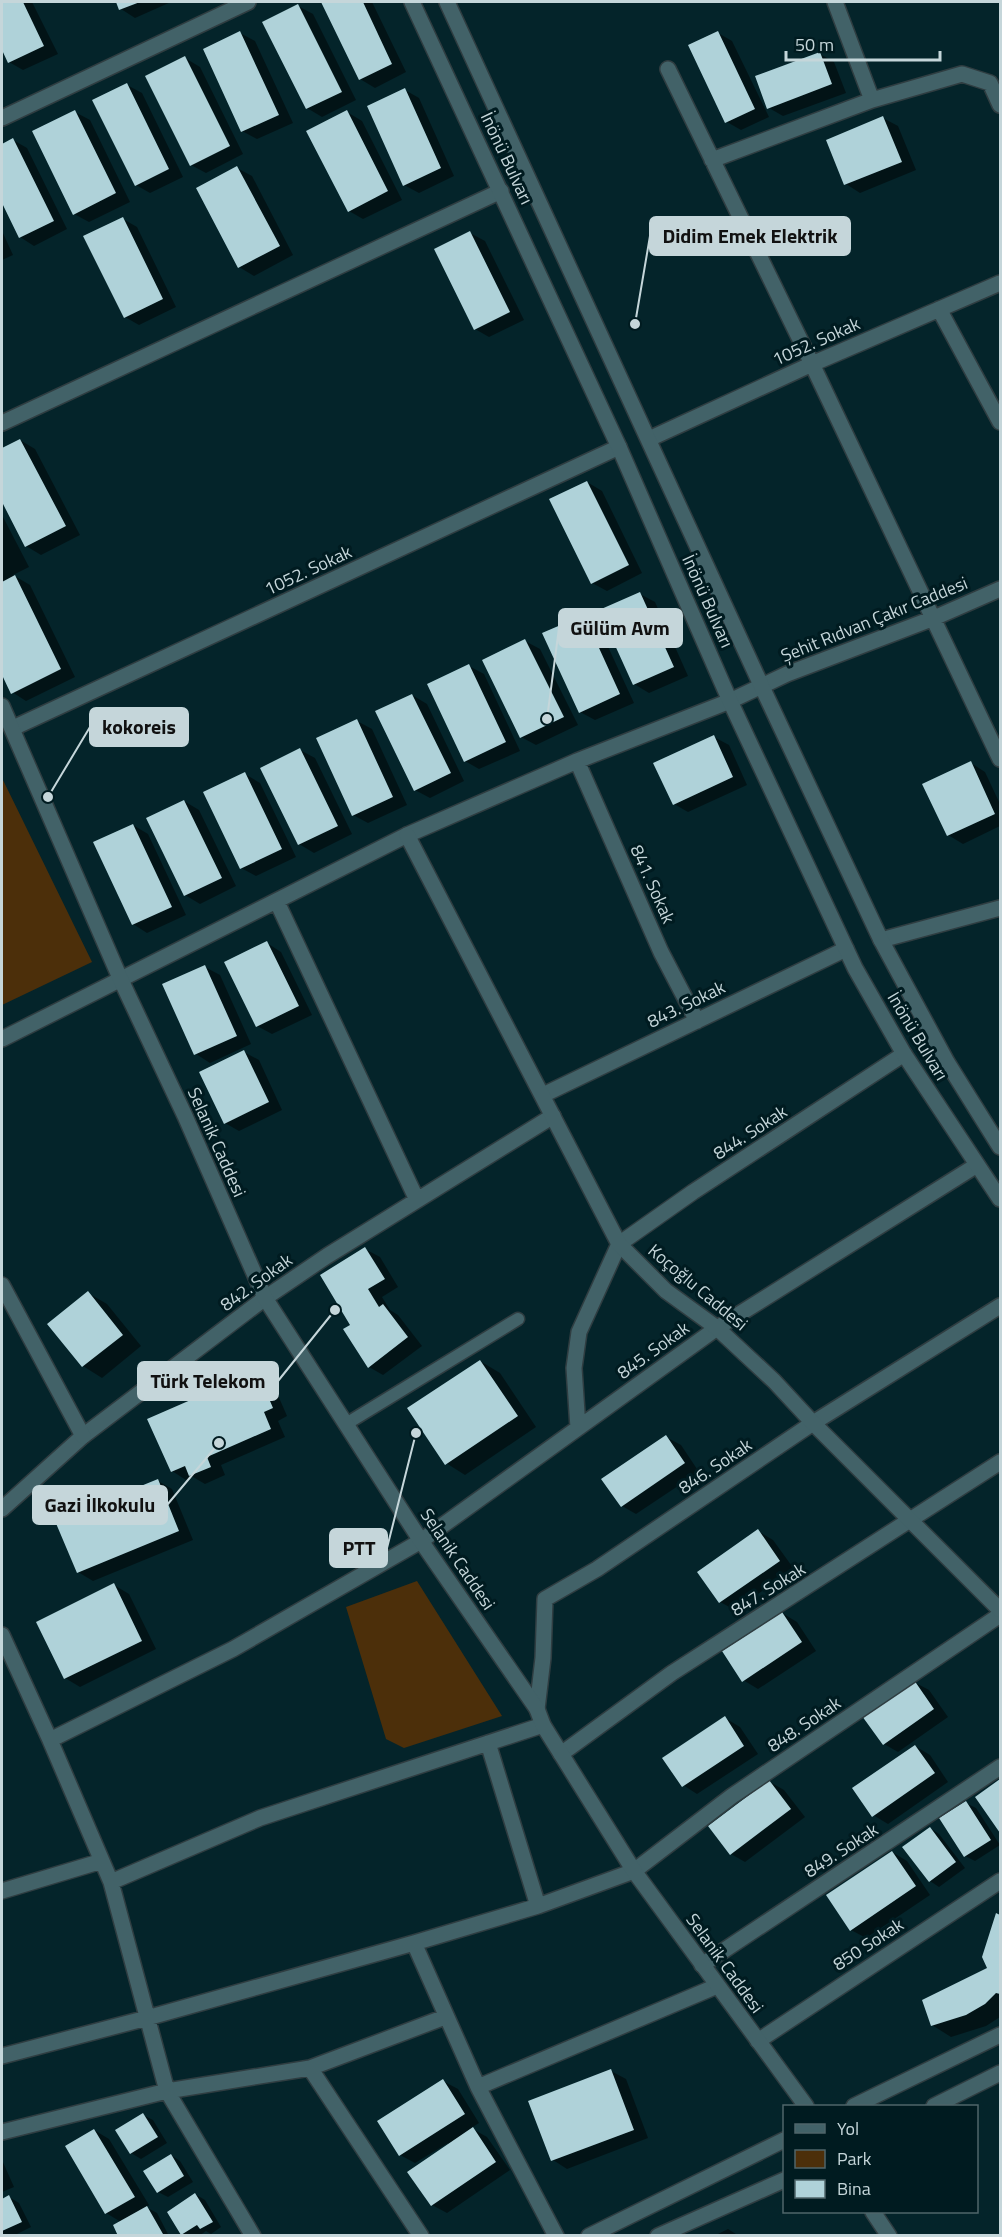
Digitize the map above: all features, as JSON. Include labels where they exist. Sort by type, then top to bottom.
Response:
[{"type":"street","points":[[2,118],[248,2]]},
{"type":"street","name":"İnönü Bulvarı","points":[[412,2],[619,447],[730,701],[846,949],[904,1054],[1000,1199]]},
{"type":"street","name":"İnönü Bulvarı","points":[[447,2],[881,940],[947,1062],[1000,1147]]},
{"type":"street","points":[[835,2],[872,100]]},
{"type":"street","points":[[668,69],[812,364],[1000,759]]},
{"type":"street","points":[[712,160],[872,100],[962,74],[990,83],[1000,105]]},
{"type":"street","points":[[2,423],[501,191]]},
{"type":"street","name":"1052. Sokak","points":[[649,439],[812,364],[1000,283]]},
{"type":"street","points":[[939,309],[1000,422]]},
{"type":"street","name":"1052. Sokak","points":[[12,728],[619,447]]},
{"type":"street","name":"Şehit Rıdvan Çakır Caddesi","points":[[2,1039],[120,978],[278,902],[407,835],[577,761],[730,701],[787,674],[934,618],[1000,589]]},
{"type":"street","name":"Selanik Caddesi","points":[[2,706],[120,978],[265,1298],[422,1541],[537,1709],[543,1725],[634,1871],[805,2105]]},
{"type":"street","name":"841. Sokak","points":[[577,761],[661,952],[697,1021]]},
{"type":"street","name":"Koçoğlu Caddesi","points":[[407,835],[618,1244],[666,1291],[717,1328],[774,1381],[1000,1610]]},
{"type":"street","points":[[278,902],[417,1200]]},
{"type":"street","points":[[881,940],[1000,908]]},
{"type":"street","name":"843. Sokak","points":[[543,1095],[846,949]]},
{"type":"street","name":"844. Sokak","points":[[618,1244],[693,1192],[904,1054]]},
{"type":"street","name":"842. Sokak","points":[[2,1509],[83,1436],[265,1298],[327,1256],[553,1116]]},
{"type":"street","name":"845. Sokak","points":[[50,1740],[233,1649],[422,1541],[717,1328],[977,1165]]},
{"type":"street","points":[[578,1428],[574,1368],[579,1332],[618,1244]]},
{"type":"street","points":[[2,1285],[83,1436]]},
{"type":"street","name":"846. Sokak","points":[[537,1709],[543,1658],[545,1599],[597,1569],[813,1423],[1000,1306]]},
{"type":"street","name":"847. Sokak","points":[[561,1754],[672,1673],[1000,1462]]},
{"type":"street","name":"848. Sokak","points":[[2,2056],[147,2018],[538,1906],[634,1871],[732,1796],[1000,1615]]},
{"type":"street","points":[[2,1635],[111,1882],[167,2091],[253,2235]]},
{"type":"street","points":[[111,1882],[260,1818],[543,1725]]},
{"type":"street","points":[[488,1743],[538,1906]]},
{"type":"street","name":"849. Sokak","points":[[702,1965],[1000,1767]]},
{"type":"street","points":[[2,1892],[102,1861]]},
{"type":"street","name":"850 Sokak","points":[[758,2041],[1000,1881]]},
{"type":"street","points":[[414,1942],[445,2017],[478,2087],[556,2235]]},
{"type":"street","points":[[478,2087],[717,1986]]},
{"type":"street","points":[[2,2132],[167,2091],[310,2068],[445,2017]]},
{"type":"street","points":[[856,2105],[1000,2035]]},
{"type":"street","points":[[310,2068],[421,2235]]},
{"type":"street","points":[[936,2105],[1000,2073]]},
{"type":"street","points":[[589,2235],[783,2140]]},
{"type":"street","points":[[658,2235],[783,2180]]},
{"type":"street","points":[[874,2213],[890,2235]]},
{"type":"lane","points":[[346,1424],[518,1319]]},
{"type":"green space","points":[[2,778],[92,962],[2,1005]]},
{"type":"green space","points":[[417,1581],[502,1716],[404,1748],[386,1739],[346,1607]]},
{"type":"building","points":[[2,2],[23,2],[44,46],[8,63],[2,50]]},
{"type":"building","points":[[116,2],[140,2],[119,10]]},
{"type":"building","points":[[321,2],[363,2],[392,64],[359,80]]},
{"type":"building","points":[[298,4],[342,92],[306,109],[262,22]]},
{"type":"building","points":[[240,31],[279,115],[241,132],[203,49]]},
{"type":"building","points":[[718,31],[755,109],[725,123],[688,45]]},
{"type":"building","points":[[820,52],[832,84],[767,109],[755,76]]},
{"type":"building","points":[[185,56],[230,146],[190,166],[145,76]]},
{"type":"building","points":[[127,83],[169,169],[135,186],[92,100]]},
{"type":"building","points":[[405,88],[441,168],[403,186],[367,106]]},
{"type":"building","points":[[75,110],[116,193],[73,215],[32,131]]},
{"type":"building","points":[[347,110],[388,191],[348,212],[306,131]]},
{"type":"building","points":[[883,116],[902,162],[844,185],[826,140]]},
{"type":"building","points":[[13,138],[54,221],[19,238],[2,203],[2,144]]},
{"type":"building","points":[[237,166],[280,246],[238,268],[196,188]]},
{"type":"building","points":[[123,217],[163,299],[124,318],[83,236]]},
{"type":"building","points":[[470,231],[510,312],[474,330],[434,249]]},
{"type":"building","points":[[20,439],[66,526],[25,547],[2,502],[2,448]]},
{"type":"building","points":[[587,481],[629,565],[591,584],[549,499]]},
{"type":"building","points":[[15,575],[61,669],[11,694],[2,675],[2,582]]},
{"type":"building","points":[[640,592],[674,667],[633,685],[599,610]]},
{"type":"building","points":[[584,615],[620,694],[579,713],[542,633]]},
{"type":"building","points":[[525,639],[564,717],[520,738],[482,660]]},
{"type":"building","points":[[469,664],[506,742],[464,762],[427,684]]},
{"type":"building","points":[[412,694],[451,773],[414,791],[375,711]]},
{"type":"building","points":[[357,719],[393,797],[352,816],[316,738]]},
{"type":"building","points":[[714,735],[733,777],[673,805],[653,763]]},
{"type":"building","points":[[300,748],[338,826],[298,845],[260,768]]},
{"type":"building","points":[[971,761],[995,814],[947,836],[922,784]]},
{"type":"building","points":[[245,772],[282,849],[240,869],[203,792]]},
{"type":"building","points":[[184,800],[222,878],[184,896],[146,818]]},
{"type":"building","points":[[133,824],[172,907],[132,925],[93,842]]},
{"type":"building","points":[[267,941],[299,1006],[256,1027],[224,962]]},
{"type":"building","points":[[205,965],[237,1036],[194,1055],[162,984]]},
{"type":"building","points":[[244,1050],[269,1102],[224,1124],[199,1072]]},
{"type":"building","points":[[365,1247],[385,1279],[368,1289],[379,1307],[383,1304],[408,1337],[368,1368],[343,1329],[350,1325],[320,1275]]},
{"type":"building","points":[[88,1291],[123,1335],[82,1367],[47,1324]]},
{"type":"building","points":[[480,1360],[518,1416],[445,1465],[407,1408]]},
{"type":"building","points":[[248,1375],[250,1380],[259,1375],[273,1408],[264,1412],[271,1429],[207,1457],[211,1467],[189,1476],[185,1466],[171,1472],[147,1419]]},
{"type":"building","points":[[666,1435],[685,1463],[621,1507],[601,1479]]},
{"type":"building","points":[[158,1479],[179,1531],[77,1573],[55,1521]]},
{"type":"building","points":[[758,1529],[780,1561],[719,1603],[697,1572]]},
{"type":"building","points":[[114,1583],[142,1641],[64,1679],[36,1622]]},
{"type":"building","points":[[782,1612],[802,1642],[742,1682],[722,1651]]},
{"type":"building","points":[[914,1680],[934,1709],[883,1745],[862,1716]]},
{"type":"building","points":[[725,1716],[744,1746],[682,1787],[662,1758]]},
{"type":"building","points":[[915,1745],[935,1773],[872,1817],[852,1788]]},
{"type":"building","points":[[1000,1779],[1000,1833],[975,1797]]},
{"type":"building","points":[[769,1780],[791,1809],[730,1855],[708,1826]]},
{"type":"building","points":[[966,1801],[991,1840],[964,1857],[939,1818]]},
{"type":"building","points":[[930,1827],[956,1862],[929,1882],[902,1847]]},
{"type":"building","points":[[892,1851],[916,1886],[850,1931],[826,1895]]},
{"type":"building","points":[[996,1913],[1000,1915],[1000,1994],[996,1993],[985,2004],[966,2015],[931,2026],[922,2000],[987,1968],[982,1957]]},
{"type":"building","points":[[611,2069],[634,2130],[551,2161],[528,2101]]},
{"type":"building","points":[[443,2079],[465,2114],[399,2156],[377,2121]]},
{"type":"building","points":[[143,2113],[158,2137],[130,2154],[115,2130]]},
{"type":"building","points":[[473,2127],[496,2162],[431,2206],[407,2172]]},
{"type":"building","points":[[94,2129],[135,2197],[105,2214],[65,2146]]},
{"type":"building","points":[[171,2154],[184,2176],[157,2193],[143,2171]]},
{"type":"building","points":[[195,2193],[213,2222],[200,2229],[197,2225],[181,2235],[167,2212]]},
{"type":"building","points":[[9,2195],[22,2222],[2,2231],[2,2199]]},
{"type":"building","points":[[147,2206],[163,2234],[118,2236],[113,2225]]},
{"type":"place","name":"Didim Emek Elektrik","points":[[635,324]]},
{"type":"place","name":"Gülüm Avm","points":[[547,719]]},
{"type":"place","name":"kokoreis","points":[[48,797]]},
{"type":"place","name":"Türk Telekom","points":[[335,1310]]},
{"type":"place","name":"PTT","points":[[416,1433]]},
{"type":"place","name":"Gazi İlkokulu","points":[[219,1443]]}]
